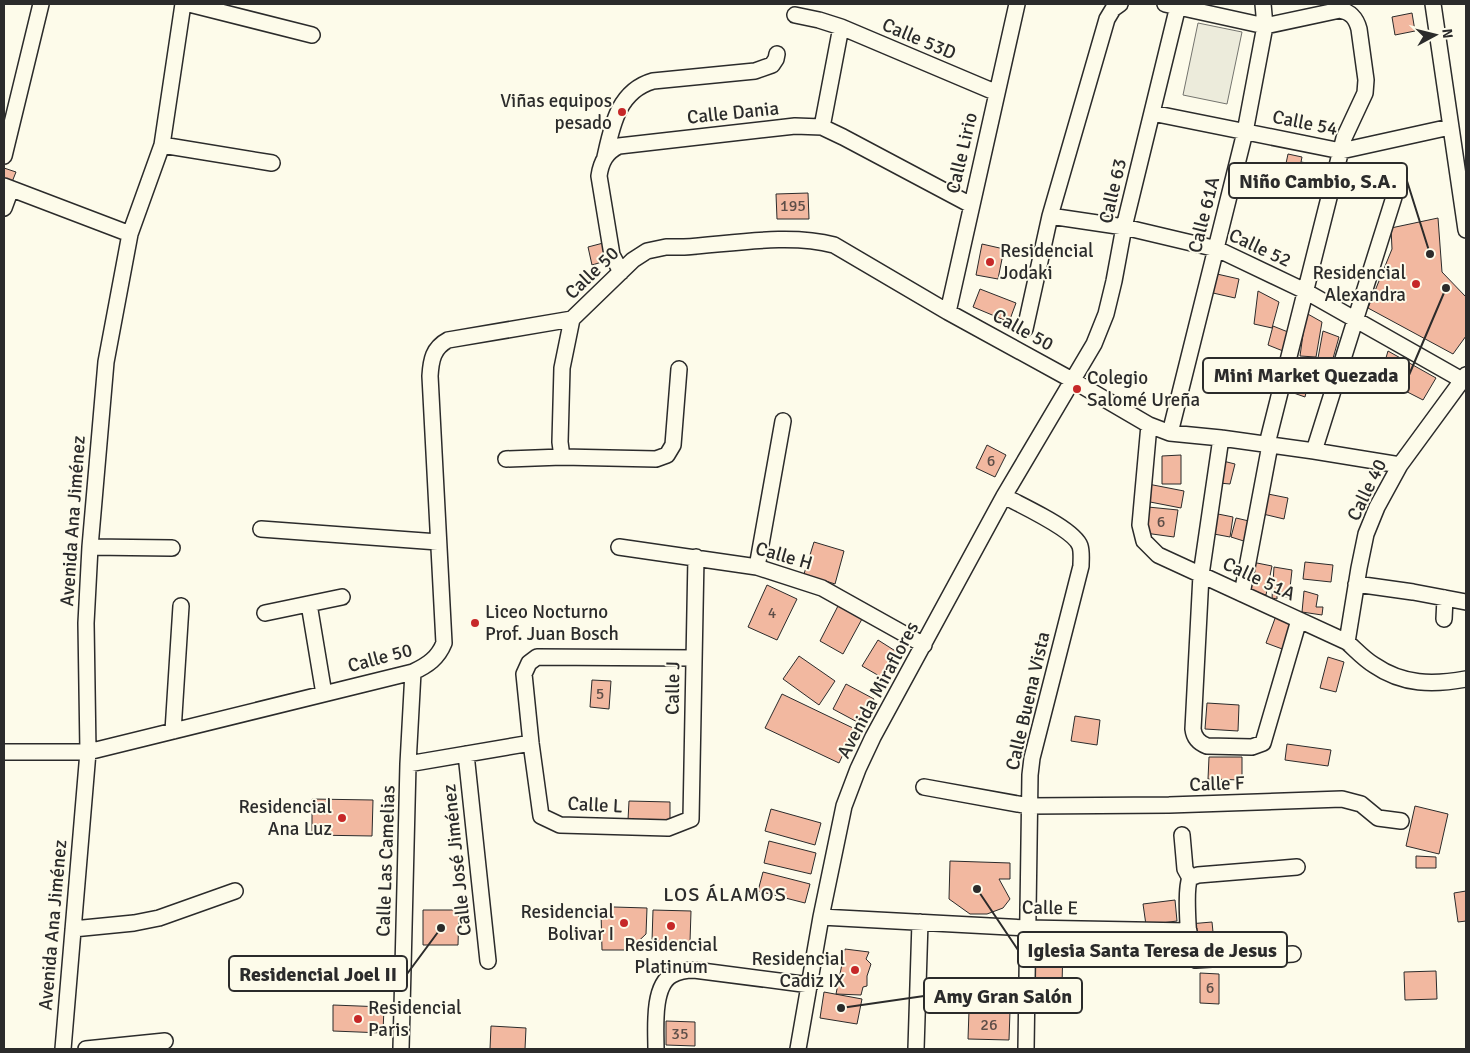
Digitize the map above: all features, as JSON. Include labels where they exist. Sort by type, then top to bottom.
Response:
[{"type":"street","points":[[4,156],[41,4]]},
{"type":"street","name":"Avenida Ana Jiménez","points":[[63,1049],[88,752],[86,624],[90,547],[106,362],[130,234],[162,145],[183,4]]},
{"type":"street","points":[[190,4],[312,34]]},
{"type":"street","name":"Calle Lirio","points":[[948,312],[1017,4]]},
{"type":"street","points":[[1025,329],[1050,216],[1107,19],[1113,9],[1120,4]]},
{"type":"street","name":"Calle 61A","points":[[1170,433],[1245,132],[1265,26],[1263,4]]},
{"type":"street","points":[[1433,4],[1466,230]]},
{"type":"street","points":[[1172,5],[1265,26],[1340,10],[1346,11],[1354,17],[1360,29],[1366,80],[1365,93],[1348,128],[1341,151],[1306,292],[1269,444],[1242,594]]},
{"type":"street","name":"Calle 63","points":[[1072,380],[1094,344],[1106,314],[1124,228],[1152,112],[1172,5]]},
{"type":"street","name":"Calle 53D","points":[[795,15],[840,27],[996,93]]},
{"type":"street","points":[[822,127],[840,27]]},
{"type":"street","points":[[620,272],[612,255],[599,176],[600,166],[605,157],[612,126],[619,110],[632,91],[641,85],[654,82],[755,71],[772,65],[777,54]]},
{"type":"street","name":"Calle 54","points":[[1152,112],[1341,151],[1450,127]]},
{"type":"street","name":"Calle Dania","points":[[605,157],[610,150],[619,146],[795,126],[822,127],[971,205]]},
{"type":"street","points":[[162,145],[272,163]]},
{"type":"street","points":[[4,208],[7,188],[130,234]]},
{"type":"street","points":[[1314,451],[1394,197]]},
{"type":"street","name":"Calle 52","points":[[1050,216],[1124,228],[1217,249],[1306,292],[1354,320],[1464,377]]},
{"type":"street","name":"Calle 50","points":[[4,752],[88,752],[413,672],[427,666],[439,654],[444,643],[430,376],[434,352],[440,344],[448,340],[572,319],[633,260],[647,251],[666,246],[684,247],[795,239],[816,241],[834,246],[1149,425],[1170,433],[1269,444],[1400,465]]},
{"type":"street","points":[[562,457],[560,442],[562,368],[572,319]]},
{"type":"street","points":[[506,459],[562,457],[656,459],[667,455],[672,445],[680,369]]},
{"type":"street","name":"Calle 40","points":[[1348,642],[1356,584],[1366,534],[1377,507],[1400,465],[1464,377]]},
{"type":"street","name":"Avenida Miraflores","points":[[798,1049],[821,917],[844,806],[858,769],[873,737],[1004,496],[1072,380]]},
{"type":"street","points":[[757,567],[783,421]]},
{"type":"street","name":"Calle 51A","points":[[1149,425],[1140,525],[1144,541],[1158,555],[1348,642],[1371,664],[1410,682],[1428,684],[1466,679]]},
{"type":"street","points":[[1221,438],[1201,575],[1193,729],[1194,735],[1201,744],[1207,746],[1252,747],[1263,743],[1299,620]]},
{"type":"street","name":"Calle Buena Vista","points":[[1004,496],[1070,532],[1080,545],[1081,555],[1081,566],[1032,758],[1026,928],[1026,1049]]},
{"type":"street","points":[[261,529],[438,542]]},
{"type":"street","points":[[90,547],[172,548]]},
{"type":"street","name":"Calle H","points":[[620,547],[757,567],[822,588],[924,645]]},
{"type":"street","name":"Calle J","points":[[691,820],[696,557]]},
{"type":"street","points":[[1356,584],[1397,589],[1466,602]]},
{"type":"street","points":[[265,613],[342,597]]},
{"type":"street","points":[[1444,619],[1445,598]]},
{"type":"street","points":[[309,604],[324,694]]},
{"type":"street","points":[[173,731],[180,606]]},
{"type":"street","points":[[408,764],[531,744],[524,674],[529,663],[538,657],[694,658]]},
{"type":"street","name":"Calle Las Camelias","points":[[401,1049],[408,764],[413,672]]},
{"type":"street","name":"Calle L","points":[[531,744],[541,816],[560,825],[668,828],[691,820]]},
{"type":"street","name":"Calle José Jiménez","points":[[466,754],[488,961]]},
{"type":"street","name":"Calle F","points":[[924,787],[1029,806],[1169,805],[1342,799],[1361,804],[1378,818],[1402,821]]},
{"type":"street","points":[[1182,835],[1185,869],[1190,878],[1188,886],[1191,950],[1196,960],[1293,954]]},
{"type":"street","points":[[1190,878],[1198,875],[1297,867]]},
{"type":"street","points":[[73,928],[134,923],[159,918],[235,890]]},
{"type":"street","name":"Calle E","points":[[821,917],[1026,928],[1189,930]]},
{"type":"street","points":[[916,1049],[920,922]]},
{"type":"street","points":[[656,1049],[658,1000],[662,986],[670,976],[681,971],[694,970],[810,985]]},
{"type":"street","points":[[86,1049],[165,1040]]},
{"type":"shaded area","points":[[1198,23],[1242,32],[1227,104],[1183,95]]},
{"type":"building","points":[[1412,13],[1415,31],[1395,35],[1392,17]]},
{"type":"building","points":[[1288,154],[1302,157],[1301,162],[1319,165],[1315,181],[1284,173]]},
{"type":"building","points":[[4,168],[16,172],[12,182],[4,179]]},
{"type":"building","points":[[808,193],[809,219],[777,219],[776,194]]},
{"type":"building","name":"Residencial Alexandra","points":[[1438,218],[1442,272],[1466,297],[1466,336],[1453,354],[1368,308],[1392,249],[1391,228]]},
{"type":"building","points":[[607,242],[612,259],[592,265],[588,247]]},
{"type":"building","name":"Residencial Jodaki","points":[[982,244],[1004,249],[998,279],[976,275]]},
{"type":"building","points":[[1217,274],[1239,279],[1235,298],[1213,293]]},
{"type":"building","points":[[980,289],[1016,303],[1009,322],[973,307]]},
{"type":"building","points":[[1258,291],[1279,302],[1272,328],[1254,324]]},
{"type":"building","points":[[1306,313],[1322,322],[1316,357],[1300,356]]},
{"type":"building","points":[[1273,326],[1288,332],[1283,351],[1268,345]]},
{"type":"building","points":[[1323,331],[1339,337],[1332,362],[1318,358]]},
{"type":"building","points":[[1388,351],[1436,378],[1423,400],[1380,378]]},
{"type":"building","points":[[1294,378],[1308,384],[1305,397],[1288,391]]},
{"type":"building","points":[[987,445],[1006,455],[995,477],[976,468]]},
{"type":"building","points":[[1181,455],[1181,484],[1162,484],[1162,456]]},
{"type":"building","points":[[1223,461],[1235,464],[1230,484],[1219,483]]},
{"type":"building","points":[[1148,484],[1184,491],[1181,508],[1145,501]]},
{"type":"building","points":[[1268,494],[1288,498],[1284,519],[1263,514]]},
{"type":"building","points":[[1148,507],[1178,510],[1174,537],[1145,533]]},
{"type":"building","points":[[1213,513],[1233,517],[1230,537],[1214,534]]},
{"type":"building","points":[[1236,518],[1249,521],[1250,543],[1231,537]]},
{"type":"building","points":[[814,542],[844,551],[835,584],[804,574]]},
{"type":"building","points":[[1252,562],[1272,566],[1266,595],[1246,590]]},
{"type":"building","points":[[1305,562],[1333,565],[1331,582],[1303,579]]},
{"type":"building","points":[[1274,567],[1292,570],[1289,597],[1277,596],[1277,599],[1272,598]]},
{"type":"building","points":[[767,585],[797,599],[777,640],[748,627]]},
{"type":"building","points":[[1304,591],[1318,595],[1316,607],[1323,607],[1322,615],[1302,612]]},
{"type":"building","points":[[838,606],[862,619],[843,654],[820,641]]},
{"type":"building","points":[[1277,613],[1297,621],[1285,650],[1266,643]]},
{"type":"building","points":[[878,640],[897,652],[881,677],[862,666]]},
{"type":"building","points":[[799,656],[835,681],[819,705],[783,679]]},
{"type":"building","points":[[1328,657],[1344,662],[1336,692],[1320,688]]},
{"type":"building","points":[[592,680],[611,681],[609,709],[590,707]]},
{"type":"building","points":[[846,684],[874,699],[861,724],[833,709]]},
{"type":"building","points":[[782,694],[855,729],[839,763],[765,728]]},
{"type":"building","points":[[1207,703],[1239,705],[1238,731],[1205,729]]},
{"type":"building","points":[[1075,716],[1100,720],[1097,745],[1071,741]]},
{"type":"building","points":[[1287,744],[1331,750],[1328,766],[1285,760]]},
{"type":"building","points":[[1209,757],[1242,757],[1242,780],[1208,779]]},
{"type":"building","name":"Residencial Ana Luz","points":[[312,799],[373,800],[372,836],[312,835]]},
{"type":"building","points":[[629,801],[670,802],[670,821],[628,820]]},
{"type":"building","points":[[1415,806],[1448,814],[1439,854],[1406,846]]},
{"type":"building","points":[[771,809],[821,823],[815,845],[765,831]]},
{"type":"building","points":[[769,841],[816,853],[811,874],[764,863]]},
{"type":"building","points":[[1416,856],[1436,857],[1436,868],[1416,868]]},
{"type":"building","points":[[950,861],[1010,863],[1010,879],[999,879],[1010,899],[1003,908],[987,914],[970,914],[949,899]]},
{"type":"building","points":[[763,872],[810,884],[805,903],[758,891]]},
{"type":"building","points":[[1466,891],[1466,921],[1458,922],[1454,893]]},
{"type":"building","points":[[1175,900],[1177,921],[1146,925],[1143,904]]},
{"type":"building","name":"Residencial Bolivar I","points":[[614,907],[647,908],[646,934],[629,950],[602,950],[601,912]]},
{"type":"building","points":[[423,910],[459,910],[458,945],[423,945]]},
{"type":"building","name":"Residencial Platinum","points":[[653,910],[691,911],[690,942],[652,941]]},
{"type":"building","points":[[1212,922],[1215,952],[1192,954],[1189,924]]},
{"type":"building","points":[[1035,943],[1063,943],[1062,986],[1034,985]]},
{"type":"building","name":"Residencial Cadiz IX","points":[[845,949],[869,952],[866,959],[871,964],[867,976],[867,986],[863,987],[861,995],[836,994]]},
{"type":"building","points":[[1436,971],[1437,999],[1405,1000],[1404,972]]},
{"type":"building","points":[[1200,973],[1219,974],[1219,1004],[1200,1003]]},
{"type":"building","points":[[824,992],[862,999],[857,1024],[820,1018]]},
{"type":"building","name":"Residencial Paris","points":[[333,1005],[384,1007],[383,1033],[333,1031]]},
{"type":"building","points":[[969,1011],[1010,1011],[1009,1040],[968,1039]]},
{"type":"building","points":[[666,1021],[695,1022],[695,1046],[666,1045]]},
{"type":"building","points":[[491,1026],[526,1028],[525,1049],[490,1049]]},
{"type":"place","name":"Viñas equipos pesado","points":[[622,112]]},
{"type":"place","name":"Niño Cambio, S.A.","points":[[1430,254]]},
{"type":"place","name":"Residencial Jodaki","points":[[990,262]]},
{"type":"place","name":"Residencial Alexandra","points":[[1416,284]]},
{"type":"place","name":"Mini Market Quezada","points":[[1446,288]]},
{"type":"place","name":"Colegio Salomé Ureña","points":[[1077,389]]},
{"type":"place","name":"Liceo Nocturno Prof. Juan Bosch","points":[[475,623]]},
{"type":"place","name":"Residencial Ana Luz","points":[[342,818]]},
{"type":"place","name":"Iglesia Santa Teresa de Jesus","points":[[977,889]]},
{"type":"place","name":"Residencial Bolivar I","points":[[624,923]]},
{"type":"place","name":"Residencial Platinum","points":[[671,926]]},
{"type":"place","name":"Residencial Joel II","points":[[441,928]]},
{"type":"place","name":"Residencial Cadiz IX","points":[[855,970]]},
{"type":"place","name":"Amy Gran Salón","points":[[841,1008]]},
{"type":"place","name":"Residencial Paris","points":[[358,1019]]},
{"type":"district","name":"LOS ÁLAMOS","points":[[725,894]]}]
